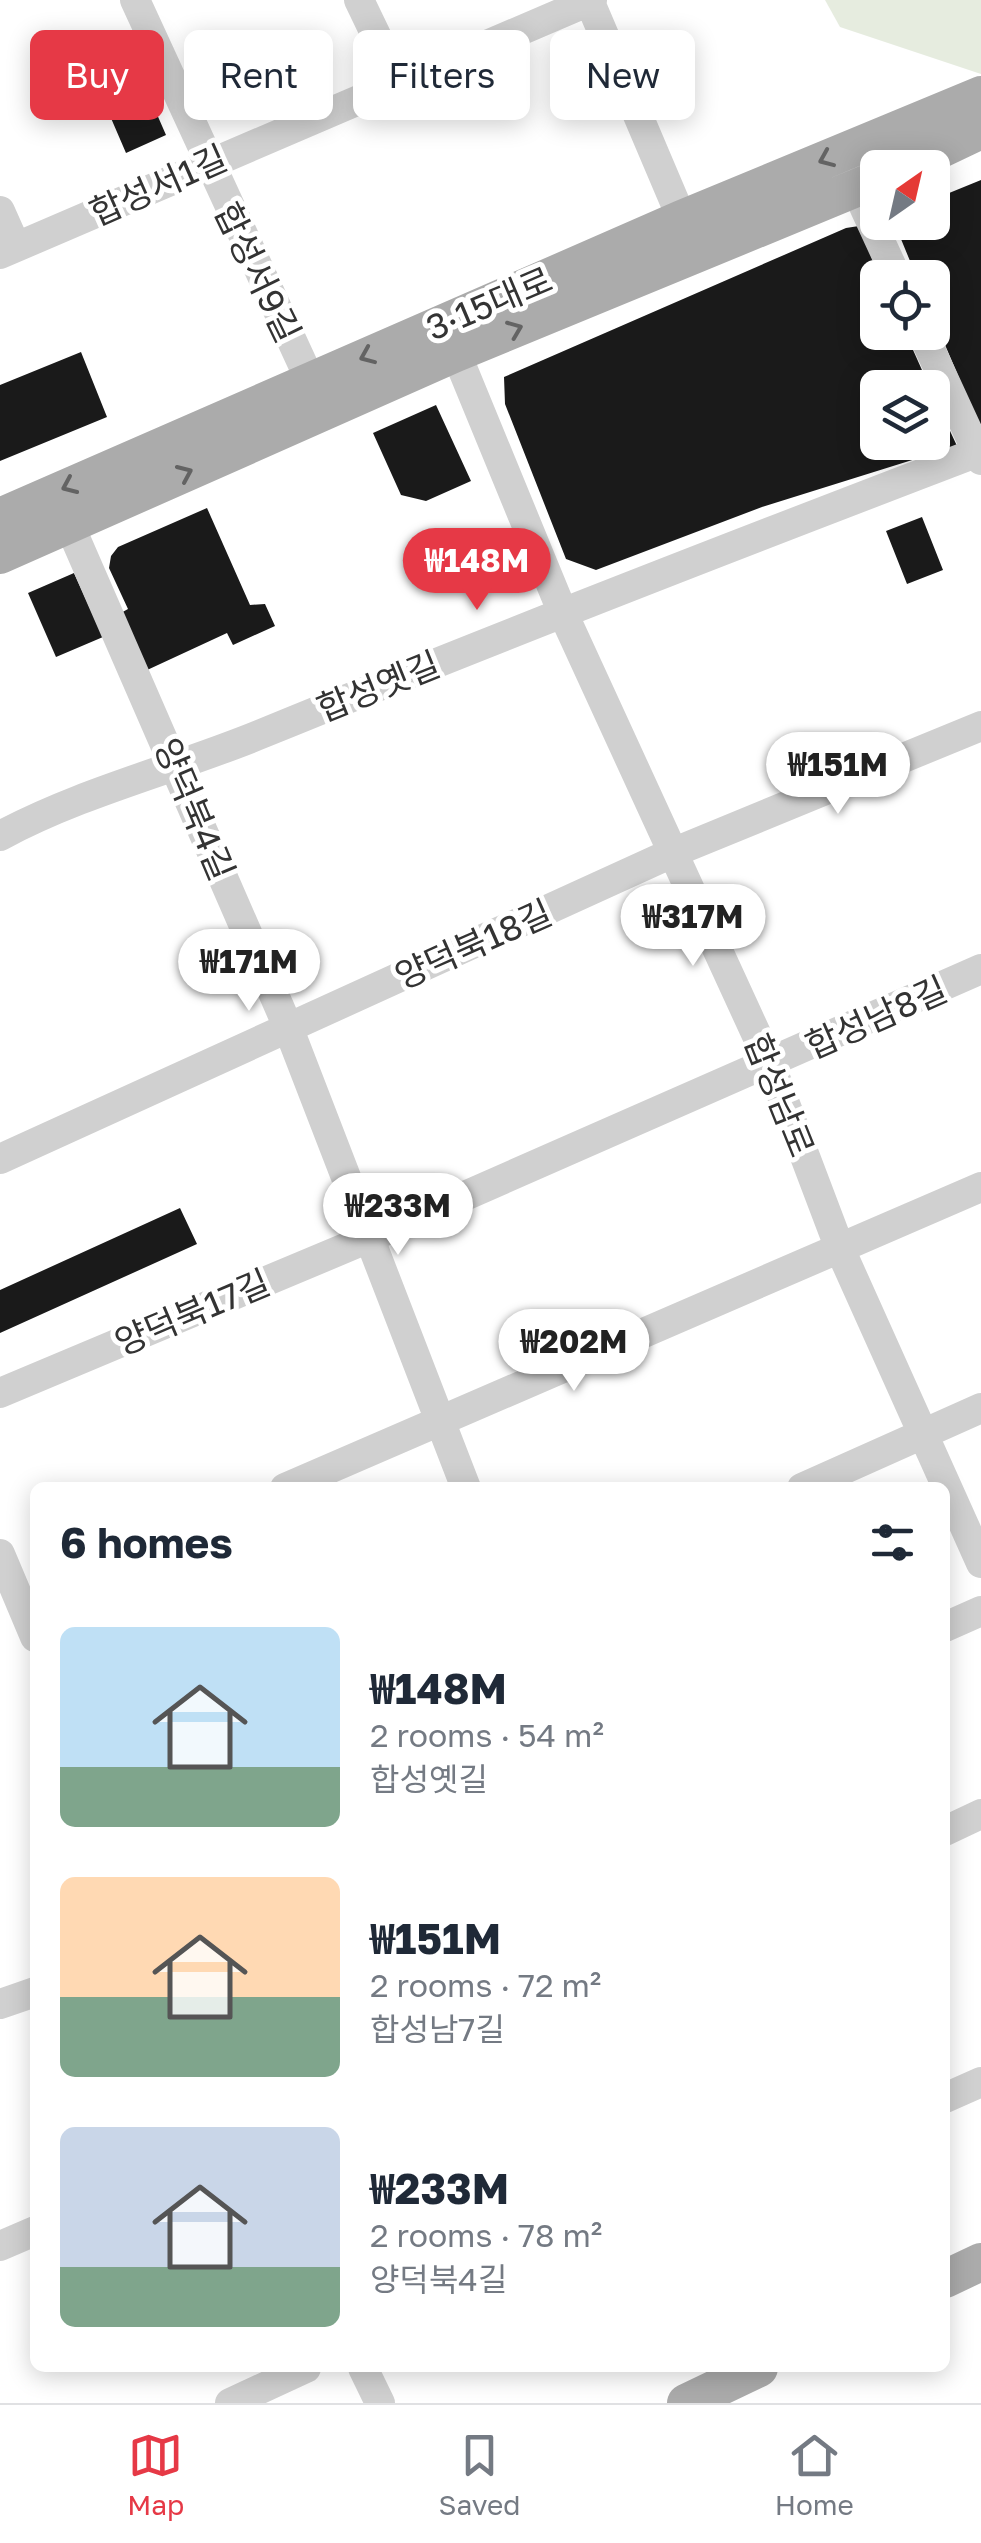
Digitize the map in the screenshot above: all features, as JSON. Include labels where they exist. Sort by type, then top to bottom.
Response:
[{"type":"main road","name":"3·15대로","points":[[0,517],[682,219],[981,94]]},
{"type":"main road","points":[[939,150],[981,130]]},
{"type":"main road","name":"3·15대로","points":[[0,554],[456,353],[860,187]]},
{"type":"main road","points":[[950,2277],[981,2262]]},
{"type":"main road","points":[[686,2403],[750,2372]]},
{"type":"street","name":"합성서9길","points":[[134,0],[206,163],[310,380]]},
{"type":"street","points":[[359,0],[373,30]]},
{"type":"street","name":"합성서1길","points":[[519,30],[590,0]]},
{"type":"street","points":[[590,0],[682,219]]},
{"type":"street","name":"합성서1길","points":[[8,250],[353,100]]},
{"type":"street","points":[[0,212],[8,250]]},
{"type":"street","points":[[930,350],[980,455]]},
{"type":"street","name":"합성남로","points":[[456,353],[562,611],[770,1064],[840,1249],[946,1482]]},
{"type":"street","name":"합성옛길","points":[[0,836],[27,822],[178,768],[562,611],[980,455]]},
{"type":"street","name":"양덕북4길","points":[[68,524],[178,768],[288,1027],[464,1482]]},
{"type":"street","name":"양덕북18길","points":[[0,1159],[672,854],[981,726]]},
{"type":"street","name":"합성남8길","points":[[770,1064],[981,969]]},
{"type":"street","name":"양덕북17길","points":[[0,1393],[770,1064]]},
{"type":"street","points":[[298,1482],[981,1187]]},
{"type":"street","points":[[815,1482],[981,1408]]},
{"type":"street","name":"합성남로","points":[[950,1491],[981,1563]]},
{"type":"street","points":[[0,1554],[19,1606]]},
{"type":"street","points":[[950,1624],[981,1611]]},
{"type":"street","points":[[950,1829],[981,1814]]},
{"type":"street","points":[[950,2096],[981,2082]]},
{"type":"street","points":[[0,2246],[30,2233]]},
{"type":"street","points":[[230,2403],[297,2372]]},
{"type":"street","points":[[365,2372],[380,2403]]},
{"type":"shaded area","points":[[825,0],[981,0],[981,74],[840,27]]},
{"type":"building","points":[[112,120],[159,120],[166,135],[126,153]]},
{"type":"building","points":[[981,180],[981,430],[947,350],[950,260],[910,260],[901,240],[950,240],[950,193]]},
{"type":"building","points":[[859,226],[860,240],[865,240],[873,260],[860,260],[860,350],[913,350],[922,370],[860,370],[860,460],[912,460],[762,507],[596,570],[566,559],[505,404],[504,377],[846,228]]},
{"type":"building","points":[[81,352],[107,417],[0,461],[0,385]]},
{"type":"building","points":[[436,405],[471,481],[426,501],[401,495],[373,433]]},
{"type":"building","points":[[207,508],[250,605],[265,604],[275,626],[233,645],[227,633],[145,671],[119,614],[128,609],[109,568],[111,556],[118,547]]},
{"type":"building","points":[[922,517],[943,570],[907,584],[886,531]]},
{"type":"building","points":[[74,573],[103,637],[56,657],[28,593]]},
{"type":"building","points":[[180,1208],[197,1244],[0,1333],[0,1290]]}]
